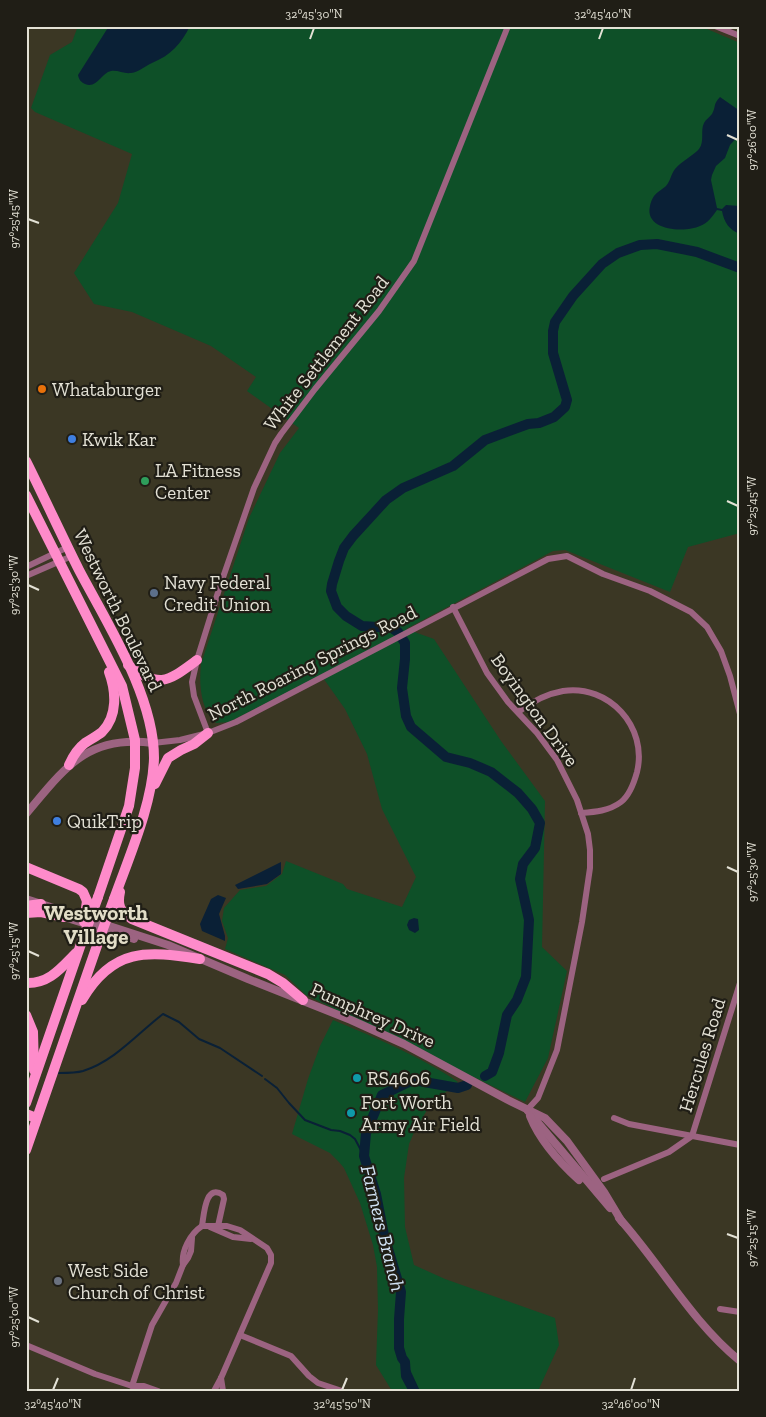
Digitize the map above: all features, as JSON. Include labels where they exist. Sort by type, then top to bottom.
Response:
[{"type":"main road","name":"Westworth Boulevard","points":[[26,1150],[31,1116],[72,1016],[114,900],[146,806],[153,770],[152,732],[144,702],[128,664],[28,466]]},
{"type":"main road","name":"Westworth Boulevard","points":[[26,495],[122,686],[135,740],[134,776],[126,818],[26,1103]]},
{"type":"main road","points":[[69,765],[76,752],[102,732],[109,721],[113,708],[114,686],[97,644],[96,634]]},
{"type":"main road","points":[[128,664],[152,679],[162,680],[174,676],[197,660]]},
{"type":"main road","points":[[146,806],[160,771],[168,758],[194,744],[208,733]]},
{"type":"main road","points":[[126,818],[140,823]]},
{"type":"main road","points":[[126,865],[118,903],[125,914],[132,919],[268,974],[283,983],[303,1000]]},
{"type":"main road","points":[[26,867],[80,890],[87,901],[80,946],[58,971],[44,981],[26,983]]},
{"type":"main road","points":[[26,906],[41,904]]},
{"type":"main road","points":[[26,913],[41,912],[64,917]]},
{"type":"main road","points":[[72,1016],[86,992],[98,977],[109,967],[126,957],[143,954],[166,954],[200,959]]},
{"type":"main road","points":[[26,1015],[34,1040],[34,1080]]},
{"type":"street","name":"White Settlement Road","points":[[208,733],[192,682],[197,660],[240,526],[260,474],[275,443],[297,412],[380,311],[414,261],[508,26]]},
{"type":"street","points":[[715,26],[740,36]]},
{"type":"street","points":[[26,576],[70,551]]},
{"type":"street","points":[[453,608],[548,559],[567,556],[603,574],[650,591],[680,606],[700,619],[721,650],[740,714]]},
{"type":"street","points":[[26,567],[57,557]]},
{"type":"street","name":"North Roaring Springs Road","points":[[153,743],[180,740],[208,733],[236,722],[453,608]]},
{"type":"street","name":"Boyington Drive","points":[[453,608],[487,673],[557,760],[576,800],[588,834],[590,868],[582,922],[557,1050],[538,1098],[527,1110]]},
{"type":"street","points":[[518,712],[536,699],[563,691],[585,692],[596,694],[606,699],[618,707],[628,719],[634,730],[640,755],[631,790],[620,803],[606,810],[581,813]]},
{"type":"street","points":[[26,814],[69,765],[85,754],[106,745],[135,740],[153,743]]},
{"type":"street","points":[[26,899],[168,945],[200,959]]},
{"type":"street","points":[[64,917],[200,959]]},
{"type":"street","name":"Pumphrey Drive","points":[[200,959],[303,1000],[404,1044],[527,1110]]},
{"type":"street","name":"Hercules Road","points":[[692,1136],[740,982]]},
{"type":"street","points":[[527,1110],[579,1180],[622,1222]]},
{"type":"street","points":[[527,1110],[622,1222],[692,1312],[717,1341],[740,1361]]},
{"type":"street","points":[[614,1118],[629,1124],[740,1145]]},
{"type":"street","points":[[604,1179],[669,1152],[692,1136]]},
{"type":"street","points":[[132,1386],[152,1326],[176,1283],[183,1265],[183,1252],[187,1243],[202,1226],[208,1197],[215,1192],[223,1195],[224,1199],[218,1226]]},
{"type":"street","points":[[202,1226],[234,1227],[267,1248],[271,1255],[270,1263],[214,1391]]},
{"type":"street","points":[[210,1227],[233,1238],[251,1239]]},
{"type":"street","points":[[720,1309],[740,1312]]},
{"type":"street","points":[[240,1334],[291,1356],[318,1383],[342,1391]]},
{"type":"street","points":[[26,1345],[95,1374],[132,1386],[144,1386],[158,1391]]},
{"type":"street","points":[[221,1378],[223,1391]]},
{"type":"street","points":[[132,1386],[138,1391]]},
{"type":"green space","points":[[78,26],[700,26],[740,43],[740,533],[688,547],[670,592],[565,550],[553,551],[406,629],[434,639],[501,741],[545,801],[542,947],[567,971],[548,1058],[525,1102],[306,995],[285,975],[225,949],[228,938],[222,921],[224,908],[240,890],[266,886],[282,874],[286,861],[343,884],[347,889],[402,907],[416,877],[382,809],[367,754],[345,709],[321,675],[229,722],[216,723],[207,711],[202,695],[201,664],[249,518],[280,453],[299,428],[247,391],[256,377],[211,346],[132,312],[94,304],[74,273],[118,203],[132,154],[35,112],[31,108],[50,55],[72,42]]},
{"type":"green space","points":[[333,1020],[381,1040],[458,1082],[430,1105],[409,1144],[404,1178],[405,1227],[414,1265],[445,1279],[555,1318],[559,1345],[538,1391],[392,1391],[376,1365],[377,1267],[373,1245],[360,1203],[344,1168],[339,1162],[330,1153],[292,1134],[308,1079],[320,1046]]},
{"type":"water","points":[[109,26],[190,26],[175,48],[159,60],[134,72],[111,71],[96,83],[85,84],[80,81],[78,75]]},
{"type":"water","points":[[720,97],[740,111],[740,134],[730,145],[725,158],[716,166],[711,180],[717,208],[722,209],[726,205],[740,206],[740,234],[730,228],[724,219],[722,211],[717,210],[705,223],[693,228],[676,229],[659,225],[653,221],[650,214],[653,198],[666,186],[675,169],[701,146],[704,123],[712,114]]},
{"type":"water","points":[[281,862],[281,874],[267,884],[238,889],[235,885]]},
{"type":"water","points":[[218,895],[226,898],[219,914],[225,941],[202,931],[200,924],[211,899]]},
{"type":"water","points":[[418,919],[419,930],[415,933],[409,930],[407,925],[409,920]]},
{"type":"water","points":[[402,1360],[407,1363],[420,1391],[412,1391],[405,1380],[401,1368]]},
{"type":"waterway","name":"Farmers Branch","points":[[485,1076],[492,1072],[499,1053],[507,1015],[517,1000],[526,977],[529,920],[520,879],[523,864],[535,848],[540,823],[532,809],[518,793],[491,772],[470,763],[446,757],[411,727],[406,716],[402,688],[405,643],[398,632],[392,628],[362,626],[346,616],[337,607],[331,591],[339,561],[344,548],[353,536],[386,500],[403,488],[453,466],[485,440],[528,424],[539,423],[554,417],[565,407],[567,400],[553,353],[555,322],[573,296],[602,264],[618,253],[640,245],[657,244],[697,252],[740,268]]},
{"type":"waterway","points":[[59,1073],[83,1071],[105,1061],[126,1046],[163,1014],[179,1022],[199,1039],[220,1048],[262,1076]]},
{"type":"waterway","points":[[265,1079],[277,1088],[305,1120],[350,1135],[355,1139],[364,1156]]},
{"type":"waterway","name":"Farmers Branch","points":[[414,1391],[406,1376],[405,1362],[399,1348],[401,1292],[384,1235],[376,1194],[364,1156],[366,1133],[382,1095],[413,1080],[458,1088],[467,1085]]},
{"type":"place","name":"Whataburger","points":[[42,389]]},
{"type":"place","name":"Kwik Kar","points":[[72,439]]},
{"type":"place","name":"LA Fitness Center","points":[[145,481]]},
{"type":"place","name":"Navy Federal Credit Union","points":[[154,593]]},
{"type":"place","name":"QuikTrip","points":[[57,821]]},
{"type":"place","name":"RS4606","points":[[357,1078]]},
{"type":"place","name":"Fort Worth Army Air Field","points":[[351,1113]]},
{"type":"place","name":"West Side Church of Christ","points":[[58,1281]]},
{"type":"district","name":"Westworth Village","points":[[96,924]]}]
